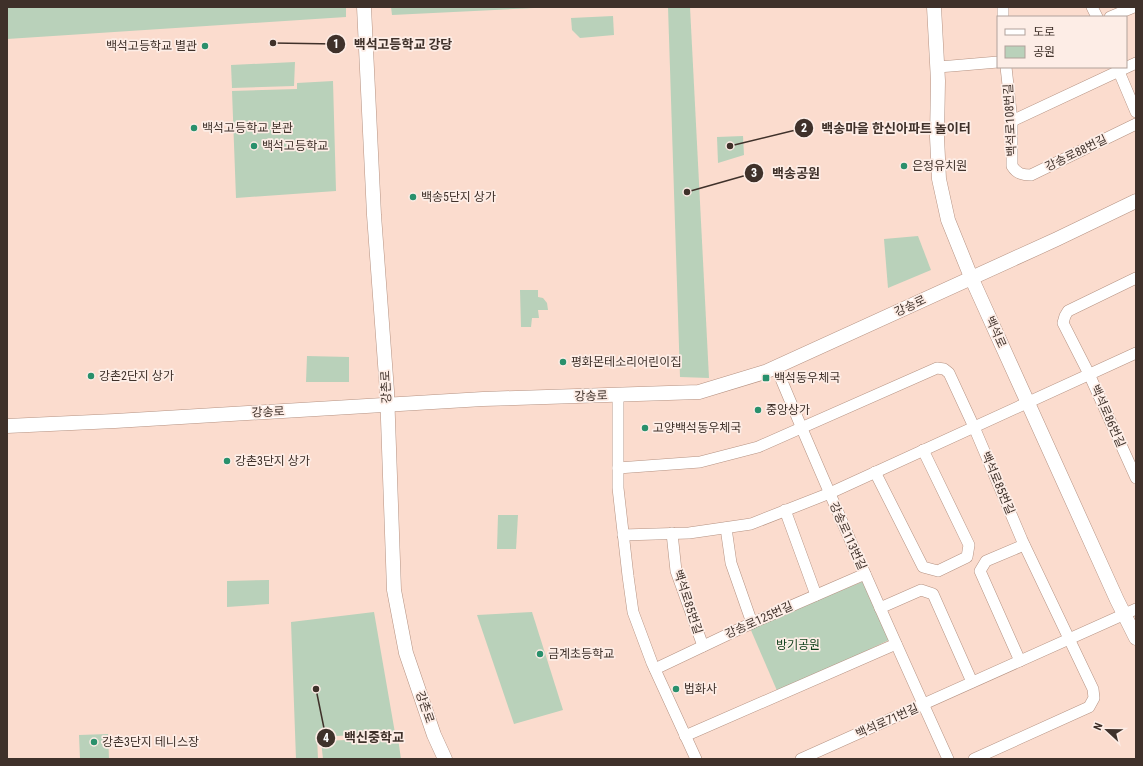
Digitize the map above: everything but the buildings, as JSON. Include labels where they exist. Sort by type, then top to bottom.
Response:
[{"type":"main road","name":"강촌로","points":[[364,7],[374,215],[387,405],[394,590],[406,653],[434,735],[445,759]]},
{"type":"main road","name":"백석로","points":[[934,7],[937,67],[937,137],[939,179],[948,220],[971,277],[1028,402],[1130,611],[1136,638]]},
{"type":"main road","name":"강송로","points":[[7,426],[484,399],[699,392],[765,372],[1057,239],[1136,201]]},
{"type":"street","points":[[1092,7],[1097,16]]},
{"type":"street","points":[[1112,16],[1134,7]]},
{"type":"street","points":[[937,67],[997,62]]},
{"type":"street","name":"백석로108번길","points":[[1006,68],[1012,121],[1012,166],[1015,171]]},
{"type":"street","points":[[1012,121],[1118,69],[1136,112]]},
{"type":"street","name":"강송로88번길","points":[[1015,171],[1023,175],[1031,175],[1136,124]]},
{"type":"street","points":[[1089,374],[1063,323],[1064,316],[1068,311],[1136,278]]},
{"type":"street","name":"백석로86번길","points":[[1028,402],[1136,353]]},
{"type":"street","name":"강송로113번길","points":[[776,367],[865,574],[948,759]]},
{"type":"street","points":[[618,468],[700,462],[758,447],[937,368],[944,369],[949,373],[974,427]]},
{"type":"street","name":"백석로86번길","points":[[1089,374],[1136,478]]},
{"type":"street","points":[[618,395],[618,488],[633,612],[655,669],[696,759]]},
{"type":"street","points":[[623,535],[689,533],[751,524],[830,493],[1028,402]]},
{"type":"street","name":"백석로85번길","points":[[974,427],[1023,542]]},
{"type":"street","points":[[875,472],[923,567],[938,571],[967,557],[969,545],[924,450]]},
{"type":"street","points":[[786,510],[816,595]]},
{"type":"street","points":[[726,528],[731,563],[752,623]]},
{"type":"street","name":"백석로85번길","points":[[672,534],[676,572],[703,646]]},
{"type":"street","points":[[974,759],[1089,707],[1094,698],[1093,689],[1070,638],[1023,542],[986,561],[980,571],[1020,661]]},
{"type":"street","name":"강송로125번길","points":[[655,669],[752,623],[865,574]]},
{"type":"street","points":[[880,608],[921,590],[933,594],[972,682]]},
{"type":"street","name":"백석로71번길","points":[[801,759],[1130,611]]},
{"type":"street","points":[[685,736],[896,644]]},
{"type":"green space","points":[[7,7],[346,7],[346,17],[7,39]]},
{"type":"green space","points":[[391,7],[555,7],[392,15]]},
{"type":"green space","points":[[668,7],[690,7],[709,378],[680,377]]},
{"type":"green space","points":[[613,16],[614,35],[580,38],[572,30],[571,18]]},
{"type":"green space","points":[[295,62],[294,86],[232,88],[231,65]]},
{"type":"green space","points":[[333,81],[336,191],[236,198],[232,91],[297,89],[297,83]]},
{"type":"green space","points":[[743,136],[744,155],[718,163],[717,137]]},
{"type":"green space","points":[[918,236],[931,270],[888,288],[884,239]]},
{"type":"green space","points":[[520,290],[538,290],[538,297],[543,298],[547,303],[548,310],[538,310],[539,318],[532,318],[531,327],[521,327]]},
{"type":"green space","points":[[307,356],[349,357],[349,382],[306,382]]},
{"type":"green space","points":[[498,515],[518,515],[516,549],[497,549]]},
{"type":"green space","points":[[269,580],[269,604],[227,607],[227,581]]},
{"type":"green space","name":"방기공원","points":[[864,581],[889,640],[778,693],[750,628]]},
{"type":"green space","points":[[374,612],[395,733],[317,737],[318,759],[296,759],[291,622]]},
{"type":"green space","points":[[532,612],[563,710],[514,724],[477,615]]},
{"type":"green space","name":"강촌3단지 테니스장","points":[[108,734],[109,759],[80,759],[79,735]]},
{"type":"green space","points":[[398,738],[401,759],[323,759],[321,741]]},
{"type":"place","name":"백석고등학교 강당","points":[[273,43]]},
{"type":"place","name":"백석고등학교 별관","points":[[205,46]]},
{"type":"place","name":"백석고등학교 본관","points":[[194,128]]},
{"type":"place","name":"백석고등학교","points":[[254,146]]},
{"type":"place","name":"백송마을 한신아파트 놀이터","points":[[730,146]]},
{"type":"place","name":"은정유치원","points":[[904,166]]},
{"type":"place","name":"백송공원","points":[[687,192]]},
{"type":"place","name":"백송5단지 상가","points":[[413,197]]},
{"type":"place","name":"평화몬테소리어린이집","points":[[563,362]]},
{"type":"place","name":"강촌2단지 상가","points":[[91,376]]},
{"type":"place","name":"백석동우체국","points":[[766,378]]},
{"type":"place","name":"중앙상가","points":[[758,410]]},
{"type":"place","name":"고양백석동우체국","points":[[645,428]]},
{"type":"place","name":"강촌3단지 상가","points":[[227,461]]},
{"type":"place","name":"금계초등학교","points":[[540,654]]},
{"type":"place","name":"백신중학교","points":[[316,689]]},
{"type":"place","name":"법화사","points":[[676,689]]},
{"type":"place","name":"강촌3단지 테니스장","points":[[94,742]]}]
